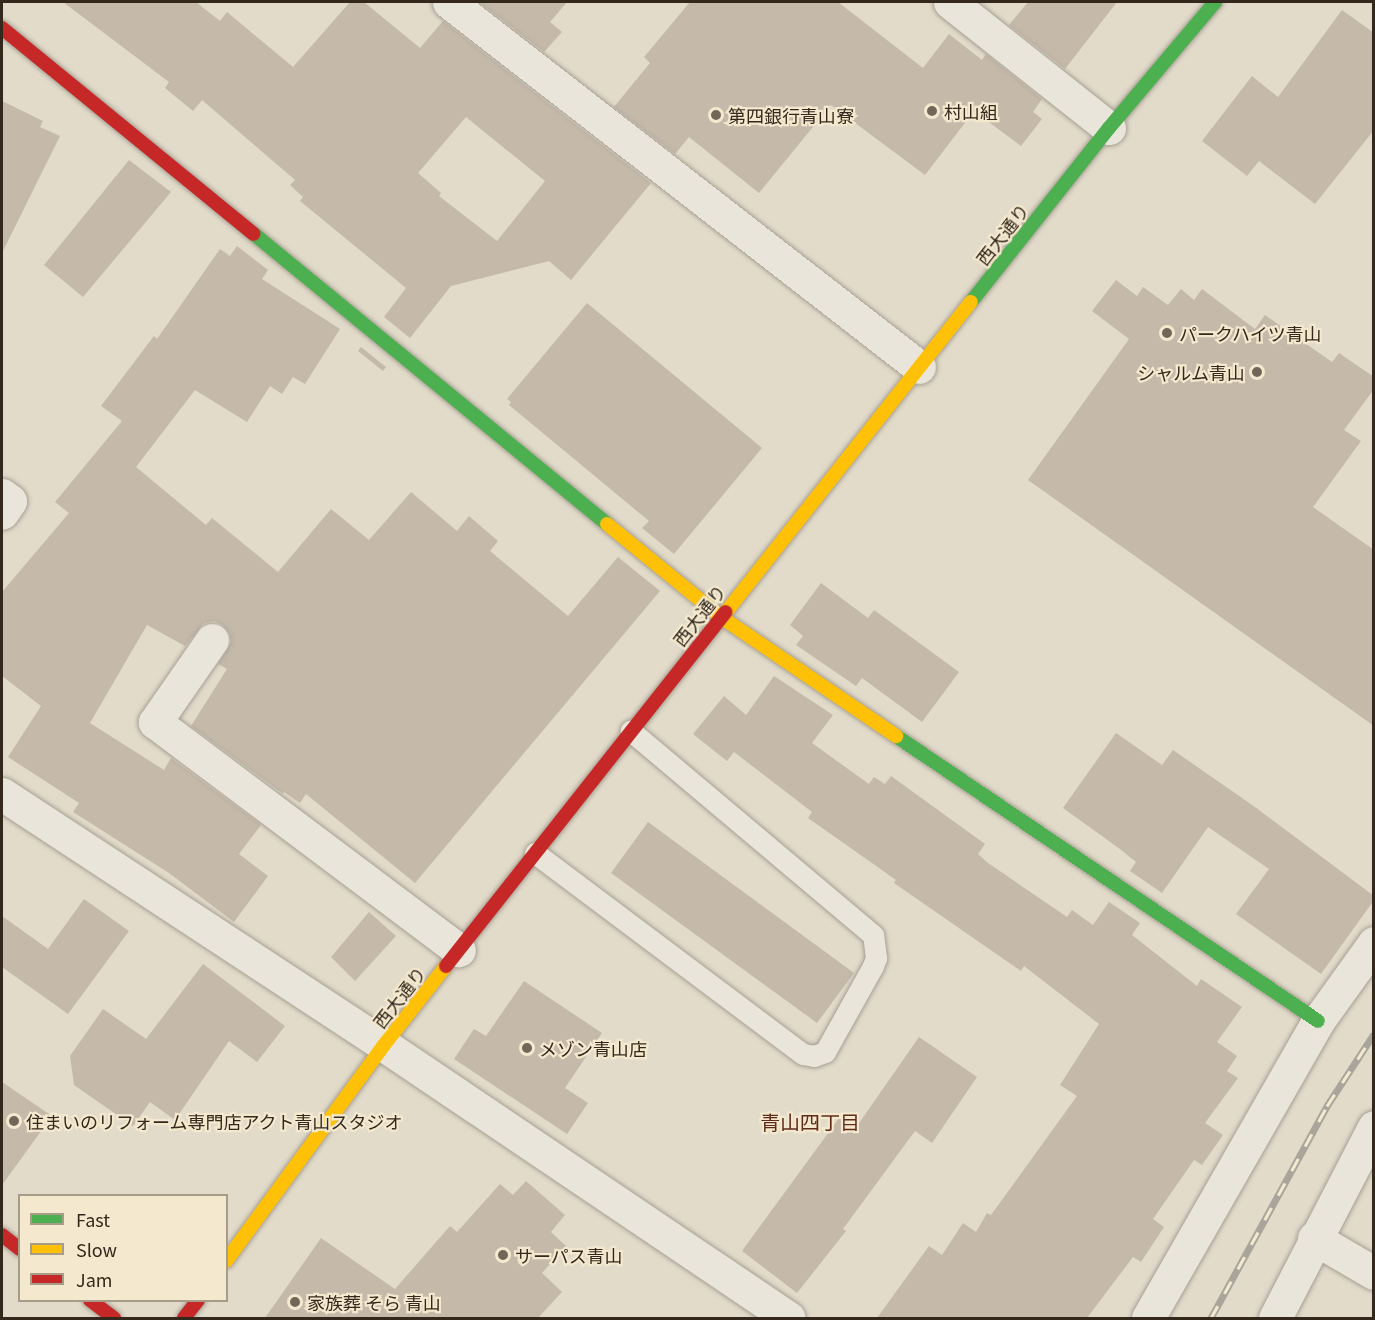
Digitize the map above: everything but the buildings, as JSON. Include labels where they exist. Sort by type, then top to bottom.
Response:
[{"type":"street","points":[[450,2],[919,367]]},
{"type":"street","points":[[950,2],[1109,128]]},
{"type":"street","name":"西大通り","points":[[228,1258],[384,1045],[1109,128],[1215,2]]},
{"type":"street","points":[[2,28],[721,617],[1318,1021]]},
{"type":"street","points":[[2,495],[10,501],[2,513]]},
{"type":"street","points":[[212,640],[155,722],[459,950]]},
{"type":"street","points":[[2,794],[384,1045],[789,1318]]},
{"type":"street","points":[[1148,1318],[1318,1021],[1374,943]]},
{"type":"street","points":[[1275,1318],[1314,1238],[1374,1127]]},
{"type":"street","points":[[2,1235],[18,1247]]},
{"type":"street","points":[[1314,1238],[1374,1272]]},
{"type":"street","points":[[93,1302],[114,1318]]},
{"type":"street","points":[[184,1318],[196,1302]]},
{"type":"lane","points":[[535,853],[803,1054],[814,1056],[825,1052],[873,966],[876,957],[873,935],[631,731]]},
{"type":"railway","points":[[1211,1318],[1327,1106],[1374,1034]]},
{"type":"traffic: fast","points":[[971,302],[1109,128],[1215,2]]},
{"type":"traffic: fast","points":[[254,234],[607,524]]},
{"type":"traffic: fast","points":[[896,736],[1318,1021]]},
{"type":"traffic: slow","points":[[726,612],[971,302]]},
{"type":"traffic: slow","points":[[607,524],[721,617],[896,736]]},
{"type":"traffic: slow","points":[[228,1258],[384,1045],[446,966]]},
{"type":"traffic: jam","points":[[2,28],[254,234]]},
{"type":"traffic: jam","points":[[446,966],[726,612]]},
{"type":"traffic: jam","points":[[2,1235],[18,1247]]},
{"type":"traffic: jam","points":[[93,1302],[114,1318]]},
{"type":"traffic: jam","points":[[184,1318],[196,1302]]},
{"type":"place","name":"村山組","points":[[932,111]]},
{"type":"place","name":"第四銀行青山寮","points":[[716,115]]},
{"type":"place","name":"パークハイツ青山","points":[[1167,333]]},
{"type":"place","name":"シャルム青山","points":[[1257,372]]},
{"type":"place","name":"メゾン青山店","points":[[527,1048]]},
{"type":"place","name":"住まいのリフォーム専門店アクト青山スタジオ","points":[[14,1121]]},
{"type":"place","name":"サーパス青山","points":[[503,1255]]},
{"type":"place","name":"家族葬 そら 青山","points":[[295,1302]]},
{"type":"district","name":"青山四丁目","points":[[810,1121]]}]
